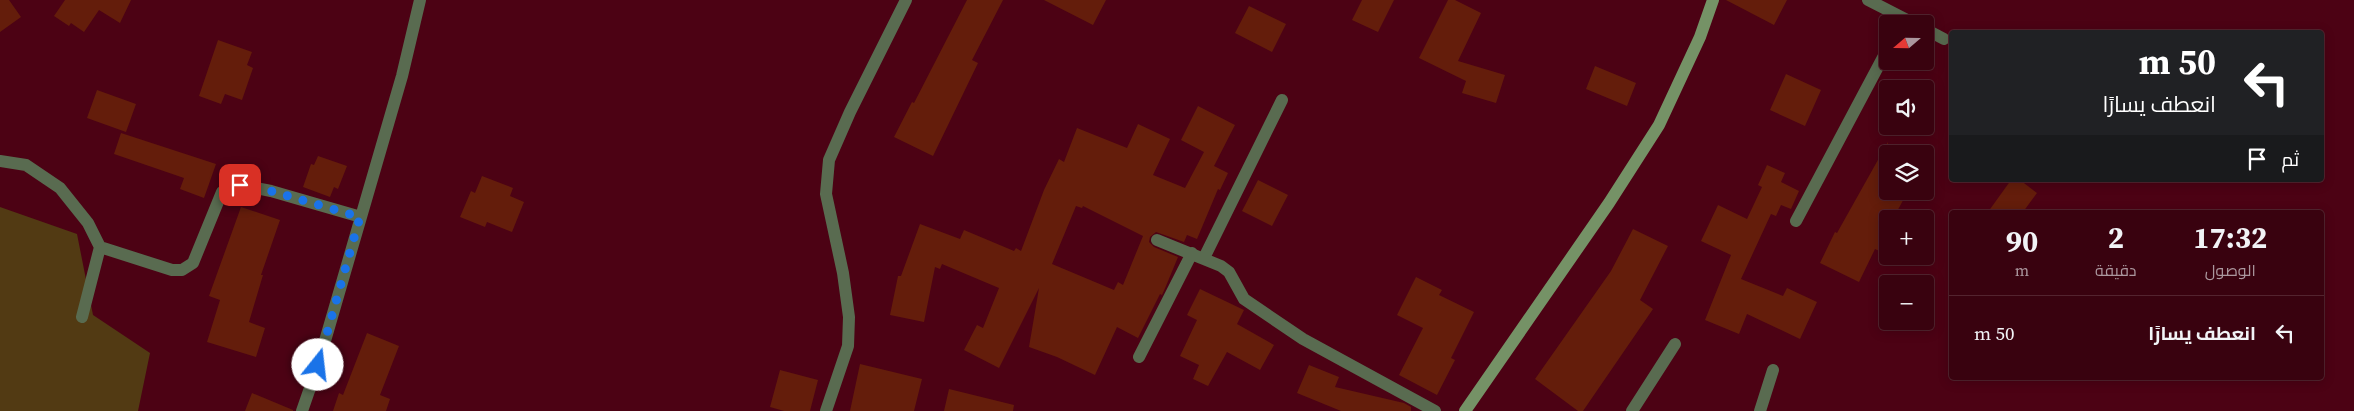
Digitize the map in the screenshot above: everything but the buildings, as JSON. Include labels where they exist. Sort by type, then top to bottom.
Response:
[{"type":"main road","points":[[1465,411],[1610,202],[1659,126],[1700,37],[1713,0]]},
{"type":"street","points":[[302,411],[318,365],[402,76],[420,0]]},
{"type":"street","points":[[826,411],[848,346],[849,317],[843,273],[826,194],[829,160],[850,112],[906,0]]},
{"type":"street","points":[[1868,0],[1892,15]]},
{"type":"street","points":[[1934,34],[1944,39]]},
{"type":"street","points":[[1796,221],[1879,65]]},
{"type":"street","points":[[1139,357],[1198,255],[1282,100]]},
{"type":"street","points":[[0,161],[26,165],[60,188],[88,223],[100,247],[82,317]]},
{"type":"street","points":[[100,247],[172,270],[182,270],[193,264],[222,192],[231,186],[240,185],[271,191],[360,217]]},
{"type":"street","points":[[1157,240],[1198,255],[1229,272],[1244,299],[1303,339],[1435,411]]},
{"type":"street","points":[[1632,411],[1676,344]]},
{"type":"street","points":[[1760,411],[1773,370]]},
{"type":"shaded area","points":[[0,207],[77,234],[93,315],[150,353],[138,411],[0,411]]},
{"type":"route","points":[[240,185],[271,191],[360,217],[318,365]]}]
